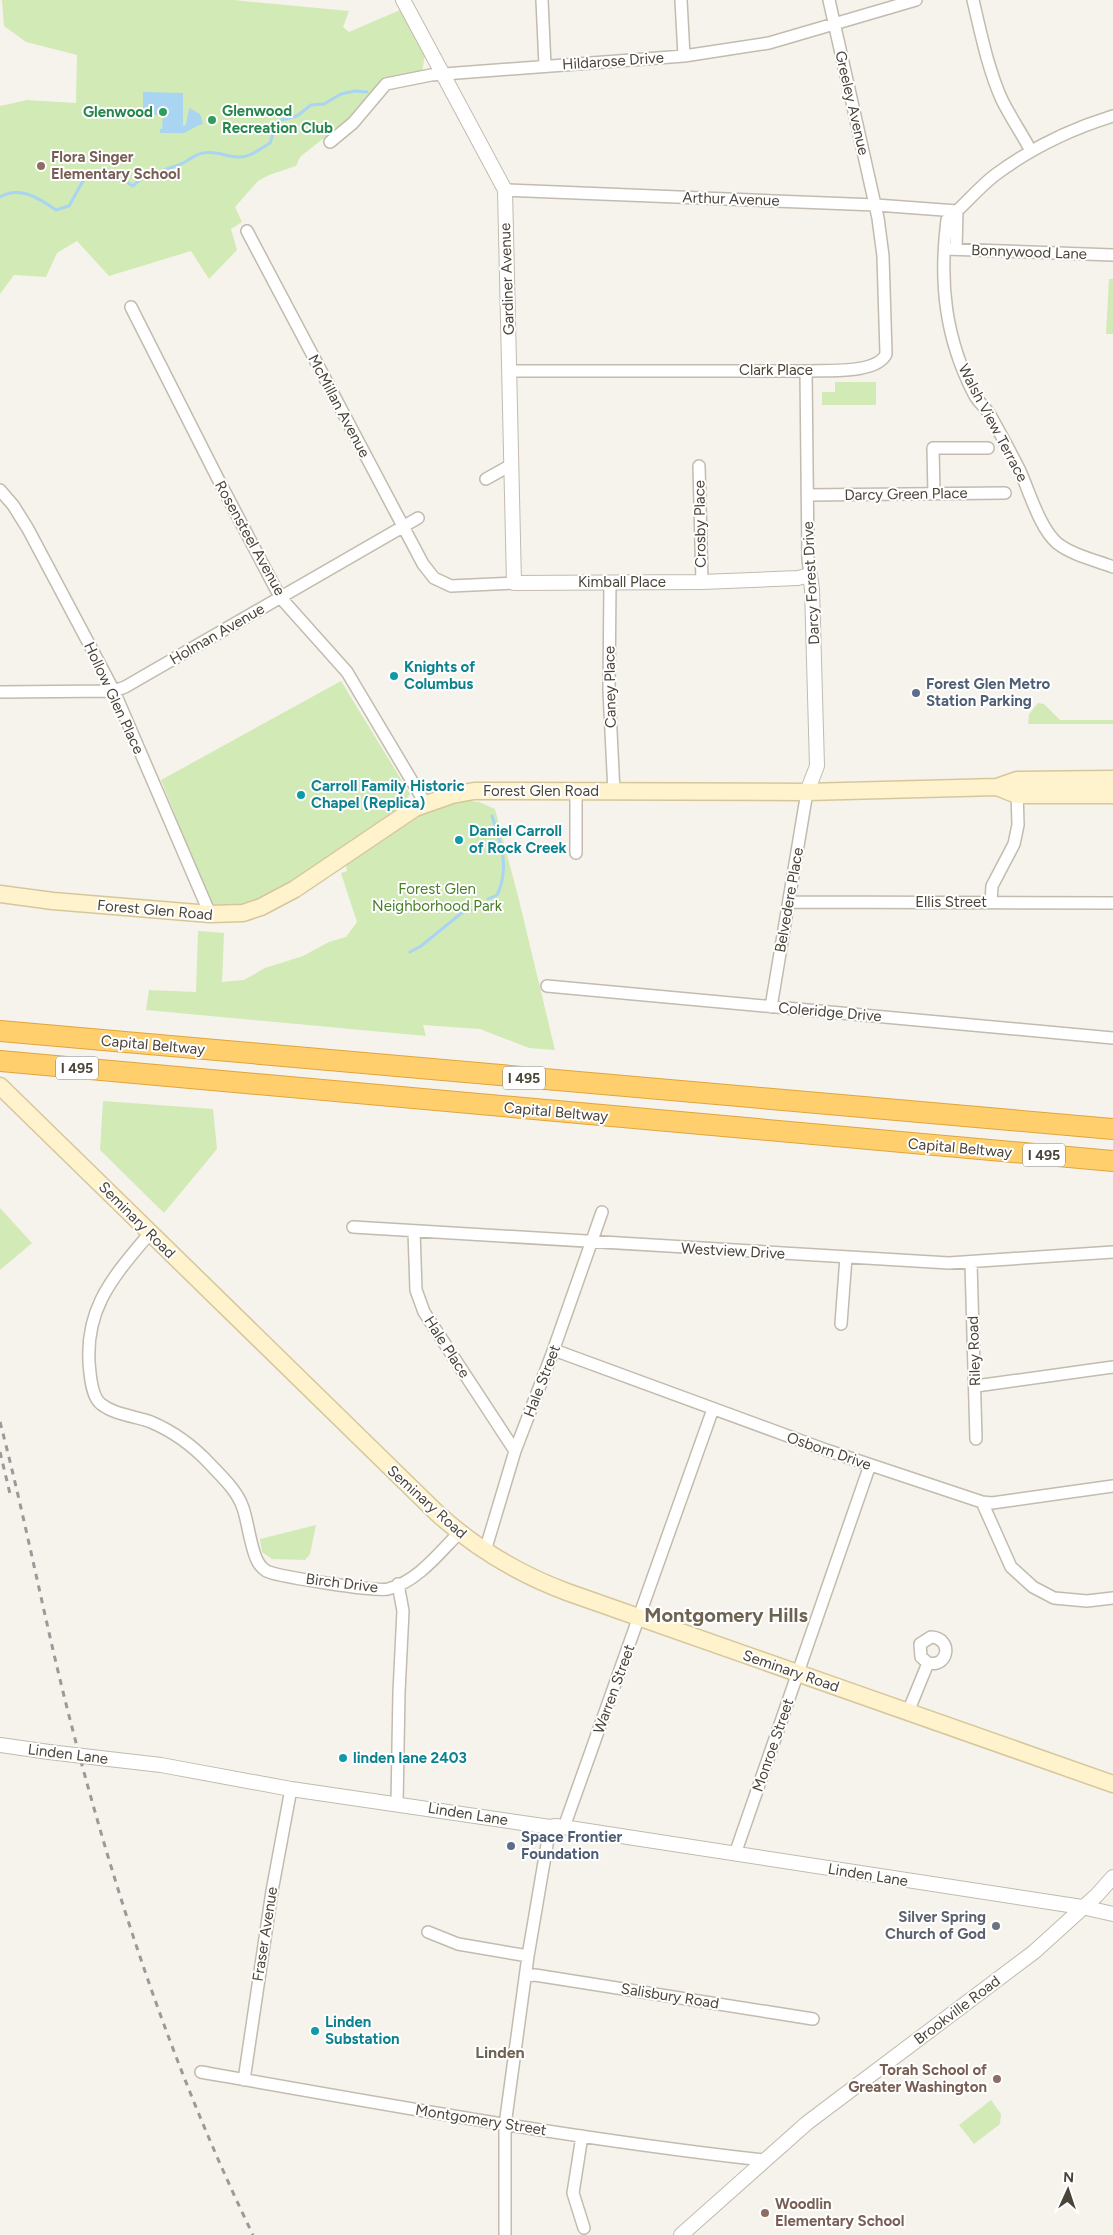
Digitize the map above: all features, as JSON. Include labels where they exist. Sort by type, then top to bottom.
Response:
[{"type":"highway","name":"Capital Beltway","points":[[0,1031],[1113,1129]]},
{"type":"highway","name":"Capital Beltway","points":[[0,1061],[1113,1161]]},
{"type":"highway","points":[[1047,1124],[1113,1123]]},
{"type":"highway","points":[[976,1150],[991,1163],[1113,1173]]},
{"type":"main road","name":"Forest Glen Road","points":[[1017,788],[1113,779]]},
{"type":"main road","name":"Forest Glen Road","points":[[0,894],[53,901],[210,914],[243,913],[276,900],[393,822],[425,803],[474,791],[807,792],[997,787],[1113,795]]},
{"type":"main road","name":"Seminary Road","points":[[0,1086],[459,1533],[485,1551],[542,1582],[1113,1784]]},
{"type":"street","name":"Gardiner Avenue","points":[[403,0],[445,75],[505,190],[514,583]]},
{"type":"street","points":[[542,0],[545,66]]},
{"type":"street","points":[[681,0],[684,56]]},
{"type":"street","name":"Greeley Avenue","points":[[829,0],[876,205]]},
{"type":"street","name":"Hildarose Drive","points":[[330,142],[353,123],[386,84],[431,75],[684,56],[768,43],[916,0]]},
{"type":"street","points":[[974,0],[983,44],[994,78],[1003,101],[1031,151]]},
{"type":"street","points":[[957,211],[995,176],[1031,151],[1086,124],[1113,116]]},
{"type":"street","name":"Arthur Avenue","points":[[505,190],[876,205],[957,211]]},
{"type":"street","name":"Clark Place","points":[[510,371],[806,371],[855,369],[876,365],[883,360],[886,354],[883,256],[876,205]]},
{"type":"street","name":"Walsh View Terrace","points":[[957,211],[950,249],[945,305],[952,344],[974,394],[989,413],[1019,470],[1043,522],[1056,542],[1066,549],[1113,567]]},
{"type":"street","name":"McMillan Avenue","points":[[247,232],[402,527],[423,564],[434,578]]},
{"type":"street","name":"Bonnywood Lane","points":[[950,249],[1113,255]]},
{"type":"street","name":"Rosensteel Avenue","points":[[131,307],[280,597],[347,672],[425,803]]},
{"type":"street","name":"Darcy Forest Drive","points":[[806,371],[808,559],[817,766],[807,792]]},
{"type":"street","points":[[934,494],[934,448],[988,448]]},
{"type":"street","points":[[486,480],[511,465]]},
{"type":"street","name":"Crosby Place","points":[[699,466],[702,582]]},
{"type":"street","name":"Hollow Glen Place","points":[[0,490],[14,505],[28,529],[114,691],[210,914]]},
{"type":"street","name":"Darcy Green Place","points":[[807,496],[1005,493]]},
{"type":"street","name":"Holman Avenue","points":[[0,692],[114,691],[125,688],[418,518]]},
{"type":"street","name":"Kimball Place","points":[[434,578],[451,586],[514,583],[702,582],[798,578],[810,575]]},
{"type":"street","name":"Caney Place","points":[[610,582],[609,691],[614,792]]},
{"type":"street","points":[[991,902],[992,886],[1014,844],[1018,825],[1017,788]]},
{"type":"street","points":[[576,791],[576,853]]},
{"type":"street","name":"Belvedere Place","points":[[771,1007],[807,792]]},
{"type":"street","name":"Ellis Street","points":[[788,902],[1113,903]]},
{"type":"street","name":"Coleridge Drive","points":[[547,986],[1113,1038]]},
{"type":"street","name":"Hale Street","points":[[485,1551],[515,1451],[554,1350],[602,1212]]},
{"type":"street","name":"Westview Drive","points":[[354,1227],[592,1243],[949,1263],[1113,1252]]},
{"type":"street","name":"Hale Place","points":[[414,1231],[416,1290],[424,1312],[515,1451]]},
{"type":"street","name":"Birch Drive","points":[[150,1233],[112,1278],[96,1311],[89,1338],[88,1357],[92,1386],[99,1403],[111,1410],[152,1422],[195,1448],[227,1481],[242,1506],[257,1562],[266,1571],[318,1581],[388,1589],[411,1578],[423,1569],[459,1533]]},
{"type":"street","points":[[841,1324],[846,1257]]},
{"type":"street","name":"Riley Road","points":[[971,1263],[976,1386],[976,1439]]},
{"type":"street","name":"Osborn Drive","points":[[554,1350],[712,1409],[982,1502],[992,1503],[1113,1486]]},
{"type":"street","points":[[976,1386],[1113,1367]]},
{"type":"street","name":"Warren Street","points":[[505,2235],[505,2125],[528,1956],[557,1827],[640,1617],[712,1409]]},
{"type":"street","name":"Monroe Street","points":[[735,1854],[870,1465]]},
{"type":"street","points":[[982,1502],[1011,1567],[1032,1587],[1054,1598],[1087,1602],[1113,1598]]},
{"type":"street","points":[[397,1804],[403,1611],[398,1584]]},
{"type":"street","points":[[908,1712],[928,1663]]},
{"type":"street","name":"Linden Lane","points":[[0,1745],[161,1765],[291,1790],[557,1827],[1082,1907],[1113,1914]]},
{"type":"street","name":"Fraser Avenue","points":[[244,2080],[272,1891],[291,1790]]},
{"type":"street","name":"Brookville Road","points":[[681,2235],[763,2160],[846,2093],[1034,1952],[1097,1895],[1113,1877]]},
{"type":"street","points":[[428,1932],[458,1944],[528,1956]]},
{"type":"street","name":"Salisbury Road","points":[[526,1976],[535,1975],[813,2019]]},
{"type":"street","name":"Montgomery Street","points":[[200,2072],[505,2125],[659,2149],[763,2160]]},
{"type":"street","points":[[582,2136],[573,2193],[584,2228]]},
{"type":"green space","name":"Glenwood Recreation Club","points":[[2,0],[233,0],[349,11],[343,27],[349,32],[400,10],[425,54],[422,73],[389,79],[364,106],[300,157],[296,166],[269,175],[258,181],[235,207],[242,222],[231,229],[237,250],[209,279],[191,251],[109,276],[77,241],[57,253],[46,277],[14,275],[0,294],[0,106],[27,100],[76,103],[77,55],[26,42],[4,26]]},
{"type":"green space","points":[[1109,279],[1113,279],[1113,334],[1106,334]]},
{"type":"green space","points":[[835,382],[876,382],[876,405],[822,405],[822,392],[835,392]]},
{"type":"green space","points":[[341,681],[410,794],[401,807],[288,884],[268,895],[243,905],[213,909],[161,780]]},
{"type":"green space","points":[[1038,703],[1044,704],[1060,720],[1113,720],[1113,724],[1028,724],[1029,714]]},
{"type":"green space","name":"Forest Glen Neighborhood Park","points":[[463,800],[479,802],[495,809],[555,1050],[529,1048],[480,1029],[423,1025],[426,1036],[146,1010],[149,990],[196,992],[198,931],[224,933],[222,982],[244,980],[265,968],[303,956],[329,942],[346,937],[357,922],[341,873],[347,871],[345,861],[407,821],[425,812]]},
{"type":"green space","points":[[103,1101],[213,1109],[217,1149],[164,1213],[100,1150]]},
{"type":"green space","points":[[0,1208],[32,1243],[0,1270]]},
{"type":"green space","points":[[316,1525],[310,1554],[305,1560],[272,1559],[262,1552],[260,1539]]},
{"type":"green space","points":[[991,2100],[1001,2114],[1000,2124],[974,2144],[959,2125]]},
{"type":"water","name":"Glenwood","points":[[143,92],[183,93],[183,126],[186,125],[189,108],[200,114],[203,124],[184,133],[160,133],[163,115],[143,114]]},
{"type":"waterway","points":[[0,197],[15,192],[22,193],[37,198],[56,210],[69,206],[88,172],[113,171],[133,186],[149,175],[179,165],[194,156],[207,152],[234,157],[247,156],[270,143],[281,120],[297,116],[311,105],[324,104],[341,94],[355,91],[367,92]]},
{"type":"waterway","points":[[488,899],[497,895],[501,885],[504,866],[501,846],[492,816]]},
{"type":"waterway","points":[[410,952],[421,946],[464,911],[471,910]]},
{"type":"railway","points":[[0,1422],[63,1693],[109,1860],[151,1988],[198,2113],[253,2235]]},
{"type":"railway","points":[[0,1452],[11,1498]]},
{"type":"place","name":"Glenwood","points":[[163,112]]},
{"type":"place","name":"Glenwood Recreation Club","points":[[212,120]]},
{"type":"place","name":"Flora Singer Elementary School","points":[[41,166]]},
{"type":"place","name":"Knights of Columbus","points":[[394,676]]},
{"type":"place","name":"Forest Glen Metro Station Parking","points":[[916,693]]},
{"type":"place","name":"Carroll Family Historic Chapel (Replica)","points":[[301,795]]},
{"type":"place","name":"Daniel Carroll of Rock Creek","points":[[459,840]]},
{"type":"place","name":"linden lane 2403","points":[[343,1758]]},
{"type":"place","name":"Space Frontier Foundation","points":[[511,1846]]},
{"type":"place","name":"Silver Spring Church of God","points":[[996,1926]]},
{"type":"place","name":"Linden Substation","points":[[315,2031]]},
{"type":"place","name":"Torah School of Greater Washington","points":[[997,2079]]},
{"type":"place","name":"Woodlin Elementary School","points":[[765,2213]]},
{"type":"district","name":"Montgomery Hills","points":[[726,1615]]},
{"type":"district","name":"Linden","points":[[500,2052]]}]
